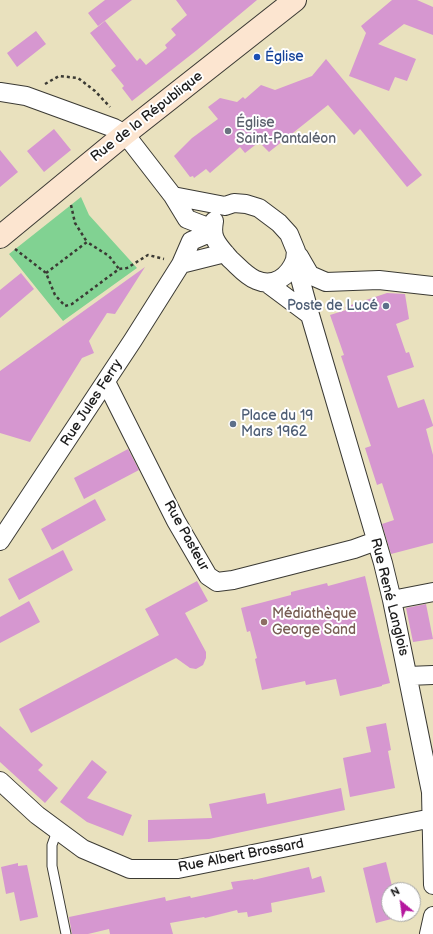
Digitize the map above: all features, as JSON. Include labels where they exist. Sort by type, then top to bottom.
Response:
[{"type":"main road","name":"Rue de la République","points":[[6,242],[67,182],[125,134],[295,0]]},
{"type":"street","points":[[0,92],[26,96],[114,128],[125,134],[173,196],[187,219],[213,230]]},
{"type":"street","name":"Rue René Langlois","points":[[173,196],[225,206],[246,204],[259,208],[289,234],[296,255],[310,315],[392,600],[431,792],[433,885]]},
{"type":"street","points":[[225,206],[220,210],[214,219],[213,230],[215,240],[225,253],[240,269],[256,280],[267,283],[310,315]]},
{"type":"street","name":"Rue Jules Ferry","points":[[0,541],[106,382],[178,268],[191,241],[213,230]]},
{"type":"street","points":[[178,268],[225,253]]},
{"type":"street","points":[[267,283],[280,279],[291,270],[296,255]]},
{"type":"street","points":[[296,255],[310,275],[326,282],[379,280],[433,286]]},
{"type":"street","name":"Rue Pasteur","points":[[106,382],[190,546],[208,576],[217,582],[233,580],[354,549],[376,541]]},
{"type":"street","points":[[392,600],[433,592]]},
{"type":"street","points":[[408,676],[433,675]]},
{"type":"street","name":"Rue Albert Brossard","points":[[0,781],[57,831],[83,849],[130,869],[178,869],[432,818]]},
{"type":"street","points":[[429,934],[433,916]]},
{"type":"lane","points":[[57,831],[52,846],[52,866],[66,934]]},
{"type":"path","points":[[26,96],[43,84],[59,76],[78,78],[95,91],[114,111],[125,134]]},
{"type":"path","points":[[67,182],[75,223],[87,242],[109,256],[120,269]]},
{"type":"path","points":[[6,242],[46,273],[55,295],[65,306],[72,304],[120,269],[127,268],[148,255],[164,259],[178,268]]},
{"type":"path","points":[[46,273],[87,242]]},
{"type":"green space","points":[[81,197],[89,215],[137,268],[63,321],[9,254]]},
{"type":"building","points":[[105,0],[132,0],[98,26],[88,13]]},
{"type":"building","points":[[176,0],[257,0],[132,101],[122,88],[124,86],[111,70],[116,66],[90,33],[105,21],[137,61],[140,58],[146,65],[167,48],[165,45],[176,35],[171,29],[187,15]]},
{"type":"building","points":[[392,0],[417,0],[433,7],[433,35],[404,24],[378,44],[416,59],[407,81],[395,77],[389,91],[349,76],[366,33],[361,26]]},
{"type":"building","points":[[36,31],[46,44],[17,67],[7,53]]},
{"type":"building","points":[[326,59],[422,175],[407,187],[360,129],[354,135],[328,105],[269,152],[259,142],[245,153],[240,147],[210,173],[206,169],[194,178],[193,176],[190,177],[174,156],[192,138],[218,119],[208,107],[220,98],[237,102],[243,97],[245,99],[261,85],[275,90],[312,76]]},
{"type":"building","points":[[54,129],[71,150],[44,172],[27,151]]},
{"type":"building","points":[[0,150],[18,172],[0,187]]},
{"type":"building","points":[[145,267],[115,314],[107,313],[89,341],[94,353],[82,358],[30,442],[0,433],[0,371]]},
{"type":"building","points":[[21,273],[34,289],[0,318],[0,290]]},
{"type":"building","points":[[387,293],[405,294],[409,319],[396,324],[406,353],[409,352],[414,367],[387,376],[398,408],[424,399],[433,425],[426,429],[433,455],[433,543],[391,554],[382,524],[394,520],[382,483],[377,485],[365,448],[371,446],[341,356],[344,355],[330,315],[346,310],[345,307]]},
{"type":"building","points":[[128,449],[139,470],[84,499],[74,478]]},
{"type":"building","points":[[95,499],[106,520],[52,550],[41,529]]},
{"type":"building","points":[[63,550],[73,570],[19,600],[8,579]]},
{"type":"building","points":[[365,576],[390,683],[340,696],[336,679],[306,685],[305,681],[262,690],[255,659],[257,658],[250,631],[247,632],[241,608],[291,595],[291,592],[327,583],[328,586]]},
{"type":"building","points":[[197,581],[208,601],[185,613],[206,652],[206,658],[203,665],[196,669],[190,668],[176,658],[31,733],[19,709],[159,635],[145,609]]},
{"type":"building","points":[[29,601],[40,622],[0,643],[0,617]]},
{"type":"building","points":[[426,604],[433,639],[413,642],[406,608]]},
{"type":"building","points":[[386,723],[391,750],[388,751],[395,788],[350,797],[343,758],[371,752],[366,727]]},
{"type":"building","points":[[0,726],[43,765],[38,770],[58,788],[45,803],[0,762]]},
{"type":"building","points":[[92,760],[107,772],[87,798],[132,815],[123,836],[87,822],[60,802]]},
{"type":"building","points":[[341,788],[345,810],[209,839],[148,842],[148,820],[212,818],[209,804],[265,793],[267,804]]},
{"type":"building","points":[[386,862],[391,882],[381,882],[381,922],[376,923],[363,868]]},
{"type":"building","points":[[18,863],[18,866],[27,865],[38,917],[20,921],[14,892],[6,894],[1,867]]},
{"type":"building","points":[[309,867],[312,879],[321,876],[325,892],[271,903],[272,912],[248,917],[247,912],[238,913],[237,910],[205,918],[170,923],[173,934],[110,934],[109,929],[88,934],[72,934],[69,917],[165,897],[166,901],[190,896],[191,898],[233,889],[231,882],[253,880]]},
{"type":"place","name":"Église","points":[[257,57]]},
{"type":"place","name":"Église Saint-Pantaléon","points":[[228,131]]},
{"type":"place","name":"Poste de Lucé","points":[[386,306]]},
{"type":"place","name":"Place du 19 Mars 1962","points":[[233,424]]},
{"type":"place","name":"Médiathèque George Sand","points":[[264,622]]}]
